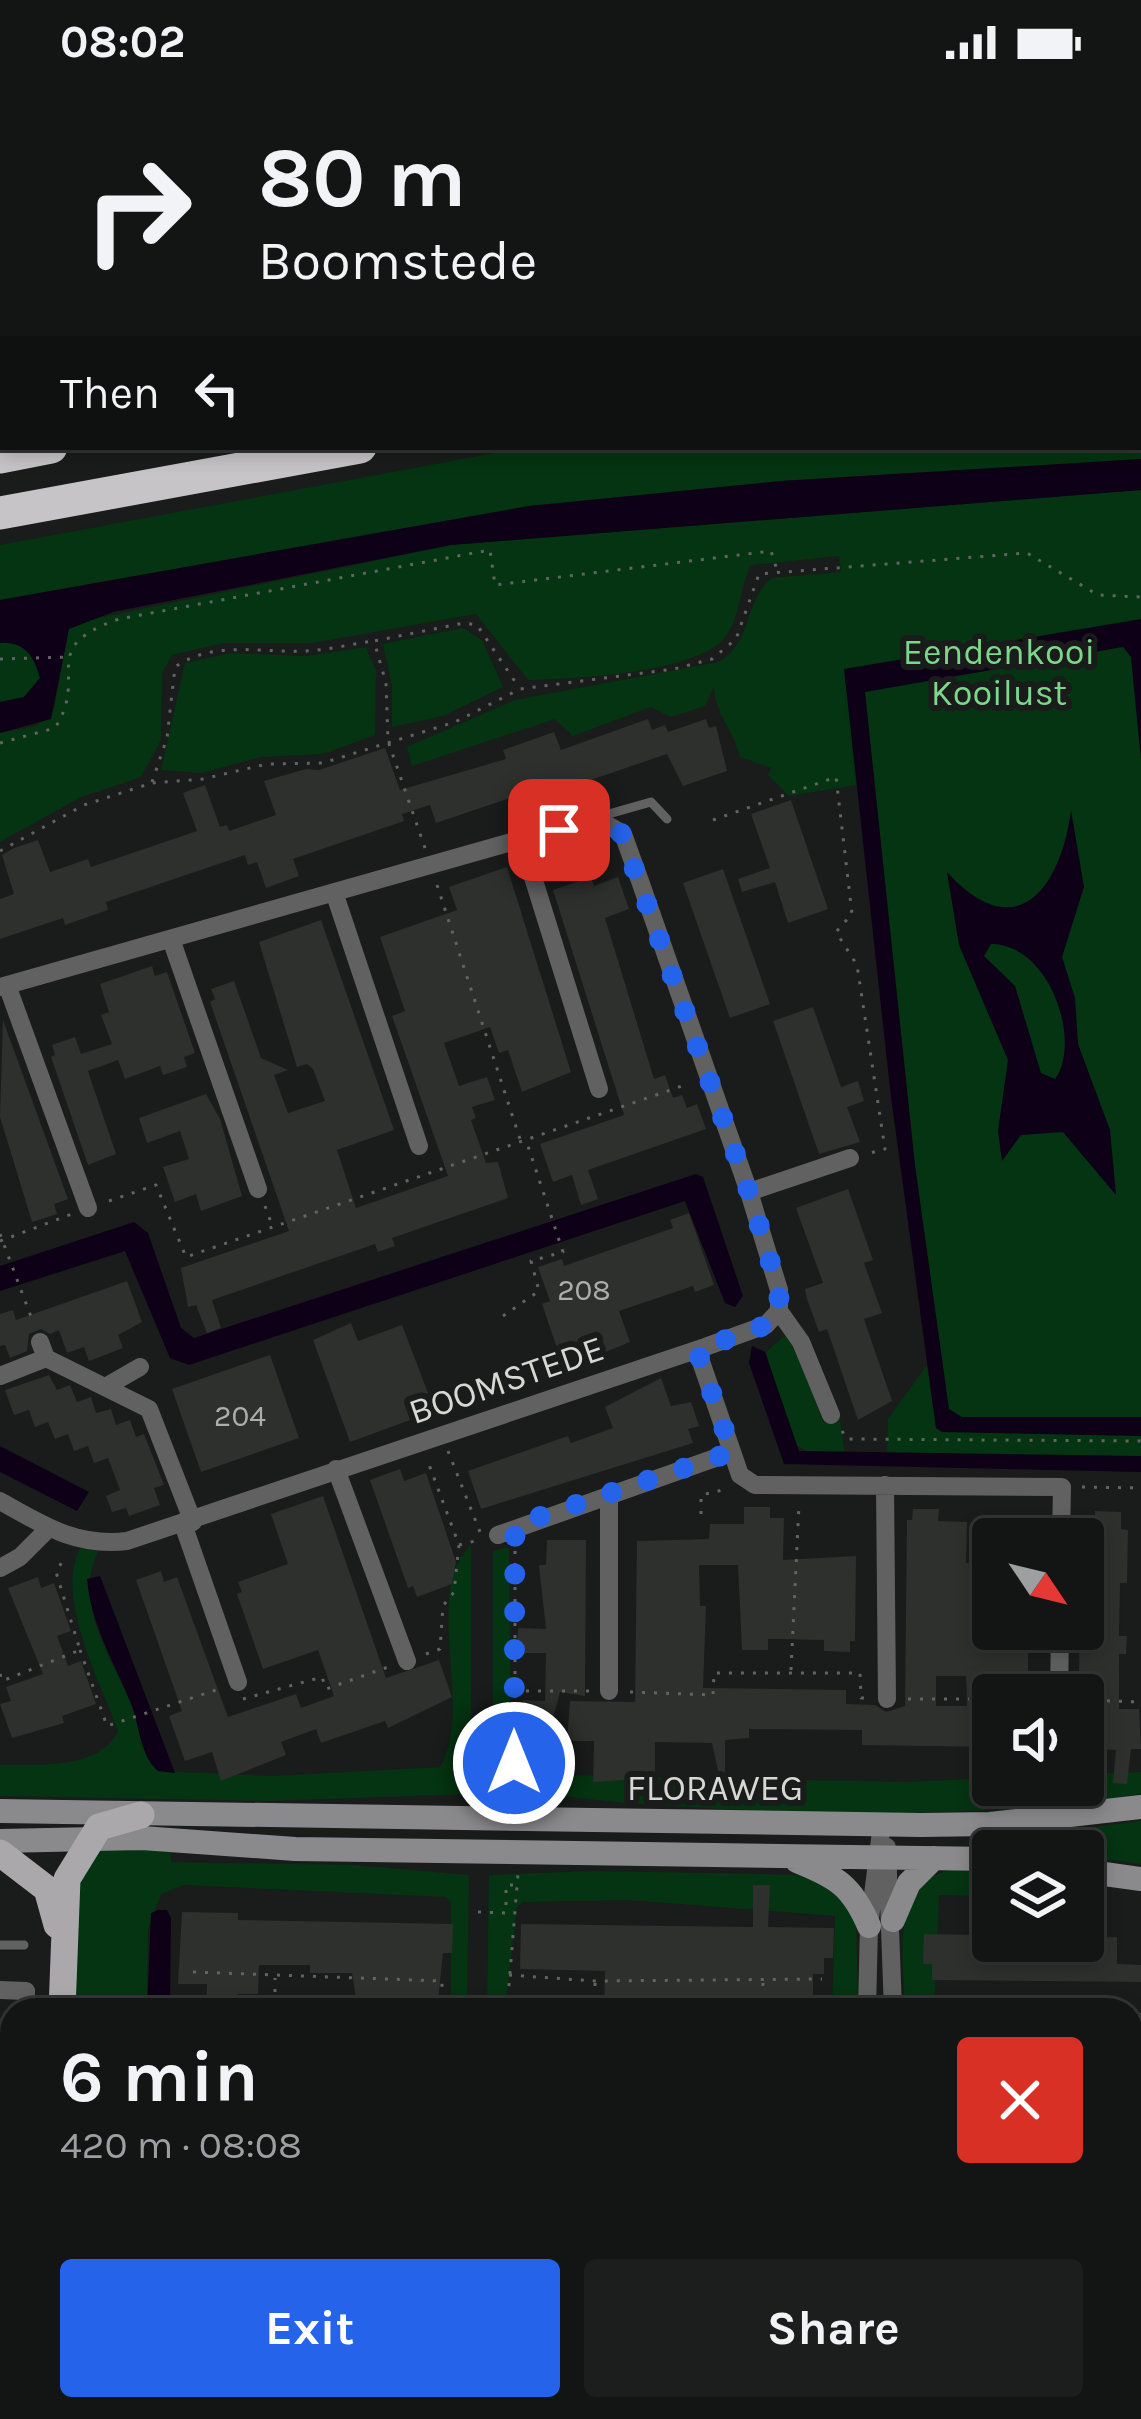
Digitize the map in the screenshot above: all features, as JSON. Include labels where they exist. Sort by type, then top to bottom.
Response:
[{"type":"highway","points":[[0,457],[36,450]]},
{"type":"highway","points":[[7,512],[344,450]]},
{"type":"main road","name":"FLORAWEG","points":[[0,1811],[990,1824],[1141,1807]]},
{"type":"main road","points":[[62,1998],[67,1880],[86,1841],[99,1827],[141,1815]]},
{"type":"main road","name":"FLORAWEG","points":[[0,1841],[972,1859]]},
{"type":"main road","points":[[0,1853],[47,1889],[63,1946]]},
{"type":"main road","points":[[784,1856],[843,1880],[881,1923],[909,1882],[934,1858]]},
{"type":"main road","points":[[1104,1874],[1141,1879]]},
{"type":"street","points":[[88,1208],[4,986],[596,818],[622,834],[749,1192],[779,1290],[773,1318],[801,1342],[831,1415]]},
{"type":"street","points":[[522,842],[599,1089]]},
{"type":"street","points":[[334,892],[418,1146]]},
{"type":"street","points":[[172,939],[258,1189]]},
{"type":"street","points":[[749,1192],[850,1158]]},
{"type":"street","name":"BOOMSTEDE","points":[[0,1501],[74,1539],[127,1541],[697,1350],[773,1318]]},
{"type":"street","points":[[0,1376],[43,1350],[149,1409],[238,1682]]},
{"type":"street","points":[[697,1350],[732,1452],[747,1480],[755,1485],[1062,1487],[1061,1518]]},
{"type":"street","points":[[107,1386],[140,1366]]},
{"type":"street","points":[[495,1536],[732,1452]]},
{"type":"street","points":[[336,1469],[407,1661]]},
{"type":"street","points":[[885,1486],[886,1699]]},
{"type":"street","points":[[609,1495],[609,1691]]},
{"type":"street","points":[[0,1568],[20,1557],[49,1528]]},
{"type":"street","points":[[869,1998],[881,1923],[882,1824]]},
{"type":"street","points":[[881,1923],[891,1998]]},
{"type":"street","points":[[0,1990],[26,1990],[26,1998]]},
{"type":"lane","points":[[596,818],[651,802],[667,819]]},
{"type":"lane","points":[[0,1945],[23,1945]]},
{"type":"path","points":[[0,743],[55,728],[67,710],[68,657],[85,631],[119,619],[490,550],[495,585],[771,550],[778,572]]},
{"type":"path","points":[[0,851],[84,805],[152,783],[203,779],[267,764],[323,763],[455,722],[520,689],[674,669],[712,659],[736,639],[758,574],[1027,553],[1099,595],[1141,597]]},
{"type":"path","points":[[152,783],[167,738],[175,667],[188,657],[238,648],[309,651],[464,622],[478,626],[520,689]]},
{"type":"path","points":[[374,641],[386,683],[388,741],[563,1252],[531,1261],[539,1291],[503,1316]]},
{"type":"path","points":[[0,659],[68,657]]},
{"type":"path","points":[[713,820],[836,777],[852,914],[836,932],[857,965],[885,1149],[850,1158]]},
{"type":"path","points":[[43,1350],[1,1239],[156,1185],[186,1257],[682,1086]]},
{"type":"path","points":[[831,1415],[847,1439],[1141,1441]]},
{"type":"path","points":[[442,1436],[495,1536],[514,1691],[515,1793]]},
{"type":"path","points":[[74,1539],[56,1572],[107,1726],[238,1682],[244,1702],[322,1677],[326,1689],[440,1649],[443,1606],[454,1592],[459,1545],[421,1443]]},
{"type":"path","points":[[701,1514],[701,1495],[743,1486],[747,1480]]},
{"type":"path","points":[[790,1673],[801,1486]]},
{"type":"path","points":[[1062,1487],[1141,1488]]},
{"type":"path","points":[[459,1545],[495,1536]]},
{"type":"path","points":[[0,1674],[2,1681],[80,1650]]},
{"type":"path","points":[[514,1691],[713,1695],[714,1672],[860,1673],[861,1698],[972,1699]]},
{"type":"path","points":[[1104,1701],[1141,1702]]},
{"type":"path","points":[[481,1754],[508,1754],[508,1784],[515,1782]]},
{"type":"path","points":[[507,1998],[518,1873]]},
{"type":"path","points":[[478,1912],[506,1913],[506,1886],[518,1885]]},
{"type":"path","points":[[193,1972],[442,1982],[442,1998]]},
{"type":"path","points":[[508,1975],[595,1981],[822,1979]]},
{"type":"path","points":[[275,1976],[275,1998]]},
{"type":"path","points":[[595,1981],[595,1998]]},
{"type":"path","points":[[762,1998],[763,1981]]},
{"type":"green space","points":[[511,450],[1141,450],[1141,459],[781,481],[529,506],[0,600],[0,545]]},
{"type":"green space","name":"Eendenkooi Kooilust","points":[[1141,490],[1141,1464],[887,1453],[888,1419],[927,1365],[936,1428],[843,678],[856,785],[789,796],[768,775],[771,768],[740,757],[714,687],[705,706],[671,717],[651,707],[573,736],[555,719],[412,766],[407,747],[515,700],[718,662],[737,645],[756,598],[772,578],[841,572],[839,556],[751,565],[726,636],[690,658],[634,672],[528,680],[476,614],[312,643],[224,643],[172,655],[162,673],[161,740],[141,777],[81,797],[0,842],[0,733],[36,726],[54,709],[69,628],[79,622],[451,545]]},
{"type":"green space","points":[[463,628],[482,640],[503,687],[443,716],[392,727],[392,686],[383,644]]},
{"type":"green space","points":[[0,643],[29,654],[40,678],[24,697],[0,702]]},
{"type":"green space","points":[[366,647],[376,671],[375,735],[323,754],[261,757],[202,773],[161,770],[185,663],[231,653],[306,656]]},
{"type":"green space","points":[[784,1336],[793,1339],[823,1422],[840,1419],[845,1454],[811,1454],[793,1443],[766,1352]]},
{"type":"green space","points":[[471,1545],[471,1794],[268,1801],[0,1796],[0,1765],[82,1759],[109,1744],[118,1731],[76,1614],[74,1568],[80,1548],[99,1550],[90,1589],[97,1628],[158,1771],[272,1776],[440,1767],[453,1714],[450,1592],[457,1566]]},
{"type":"green space","points":[[509,1547],[511,1774],[906,1782],[972,1779],[972,1806],[1038,1806],[828,1813],[639,1804],[493,1789],[493,1551]]},
{"type":"green space","points":[[1141,1772],[1141,1794],[1104,1799],[1104,1773]]},
{"type":"green space","points":[[1141,1821],[1141,1864],[1104,1859],[1104,1830],[1068,1830]]},
{"type":"green space","points":[[94,1846],[170,1848],[171,1862],[354,1865],[469,1875],[467,1998],[451,1998],[451,1902],[445,1897],[184,1885],[161,1894],[148,1929],[147,1998],[74,1998],[76,1884]]},
{"type":"green space","points":[[949,1870],[972,1871],[972,1896],[939,1895],[935,1998],[904,1998],[904,1927],[916,1892]]},
{"type":"green space","points":[[592,1871],[814,1875],[856,1909],[858,1998],[832,1998],[835,1916],[628,1900],[523,1902],[517,1907],[506,1998],[487,1998],[489,1875]]},
{"type":"shaded area","points":[[1141,459],[1141,490],[451,545],[113,612],[69,629],[51,719],[0,733],[0,702],[24,697],[40,678],[27,652],[0,643],[0,600],[529,506],[781,481]]},
{"type":"shaded area","points":[[1141,619],[1141,760],[1131,657],[1123,647],[865,692],[915,1165],[949,1409],[962,1417],[1141,1417],[1141,1436],[942,1432],[936,1428],[891,1097],[844,669]]},
{"type":"shaded area","points":[[1071,810],[1084,887],[1062,957],[1075,998],[1078,1044],[1110,1130],[1116,1195],[1063,1132],[1021,1135],[1002,1161],[998,1131],[1008,1060],[959,945],[947,872],[972,894],[994,905],[1014,907],[1046,884],[1066,838]],"holes":[[[991,944],[1012,948],[1045,977],[1056,998],[1065,1043],[1055,1079],[1041,1073],[1015,986],[984,956]]]},
{"type":"shaded area","points":[[696,1174],[703,1177],[743,1296],[735,1307],[725,1303],[685,1201],[189,1365],[170,1358],[125,1251],[0,1291],[0,1266],[134,1222],[148,1233],[181,1328],[194,1338]]},
{"type":"shaded area","points":[[752,1346],[765,1352],[799,1451],[1141,1456],[1141,1472],[784,1464],[749,1363]]},
{"type":"shaded area","points":[[0,1446],[89,1492],[77,1511],[0,1472]]},
{"type":"shaded area","points":[[100,1576],[175,1773],[158,1771],[143,1748],[131,1703],[93,1612],[87,1579]]},
{"type":"shaded area","points":[[167,1910],[171,1918],[170,1998],[147,1998],[151,1913]]},
{"type":"building","points":[[648,719],[652,730],[665,725],[668,732],[706,719],[709,728],[716,726],[727,771],[683,786],[667,754],[570,787],[573,795],[540,807],[534,790],[436,823],[430,805],[402,814],[404,821],[293,859],[299,876],[266,888],[257,862],[248,865],[245,855],[106,902],[108,910],[65,925],[63,918],[0,939],[0,899],[14,894],[2,855],[14,848],[38,840],[50,872],[88,859],[91,867],[197,831],[183,793],[205,785],[220,827],[227,825],[229,831],[276,815],[264,781],[306,769],[319,770],[385,748],[400,790],[506,759],[503,750],[554,732],[561,750]]},
{"type":"building","points":[[791,800],[828,909],[788,923],[775,882],[742,892],[738,879],[770,868],[751,814]]},
{"type":"building","points":[[507,867],[571,1072],[522,1092],[508,1050],[499,1053],[490,1027],[444,1043],[459,1086],[487,1077],[495,1100],[472,1107],[476,1118],[471,1120],[486,1163],[498,1162],[508,1198],[392,1238],[395,1246],[378,1252],[375,1244],[212,1300],[221,1328],[207,1333],[196,1305],[188,1307],[181,1268],[289,1231],[210,1002],[215,999],[211,989],[234,981],[261,1058],[288,1070],[274,1075],[288,1113],[325,1101],[313,1069],[307,1064],[297,1067],[259,942],[321,920],[394,1130],[337,1150],[356,1208],[448,1176],[392,1016],[405,1011],[380,937],[457,910],[449,887]]},
{"type":"building","points":[[723,869],[770,1004],[730,1018],[683,883]]},
{"type":"building","points":[[591,877],[594,886],[618,877],[629,909],[605,918],[654,1079],[665,1075],[673,1098],[682,1095],[687,1108],[697,1104],[706,1129],[588,1170],[598,1199],[581,1205],[572,1175],[553,1182],[540,1144],[624,1115],[553,890]]},
{"type":"building","points":[[152,966],[155,976],[167,972],[195,1053],[184,1057],[187,1067],[163,1075],[160,1066],[125,1079],[118,1060],[88,1071],[116,1154],[88,1165],[51,1057],[55,1055],[52,1045],[75,1037],[81,1054],[112,1044],[101,1015],[109,1012],[100,984]]},
{"type":"building","points":[[813,1007],[841,1087],[858,1081],[864,1101],[847,1107],[860,1142],[819,1154],[773,1021]]},
{"type":"building","points":[[3,1020],[68,1199],[54,1204],[57,1214],[32,1222],[0,1117]]},
{"type":"building","points":[[206,1094],[220,1119],[242,1196],[201,1211],[196,1194],[175,1202],[163,1167],[189,1159],[180,1131],[147,1143],[139,1118]]},
{"type":"building","points":[[848,1189],[873,1260],[864,1263],[882,1313],[864,1319],[892,1401],[858,1420],[827,1329],[819,1332],[807,1299],[805,1289],[823,1283],[796,1208]]},
{"type":"building","points":[[689,1213],[714,1285],[695,1292],[693,1286],[619,1311],[630,1342],[564,1369],[542,1304],[550,1301],[538,1267],[562,1259],[564,1266],[673,1228],[670,1220]]},
{"type":"building","points":[[127,1281],[142,1322],[118,1335],[123,1348],[89,1361],[84,1347],[67,1353],[59,1330],[50,1334],[41,1329],[29,1334],[27,1351],[10,1358],[5,1345],[0,1346],[0,1314],[13,1310],[16,1320]]},
{"type":"building","points":[[351,1323],[358,1341],[402,1325],[435,1411],[350,1442],[313,1340]]},
{"type":"building","points":[[270,1355],[299,1438],[201,1472],[172,1389]]},
{"type":"building","points":[[49,1375],[57,1390],[70,1385],[77,1402],[91,1397],[96,1413],[111,1409],[116,1425],[130,1420],[136,1437],[144,1434],[164,1485],[154,1488],[160,1505],[129,1516],[126,1508],[112,1512],[106,1496],[120,1490],[108,1458],[94,1463],[88,1446],[74,1451],[68,1434],[55,1439],[48,1422],[35,1427],[29,1410],[14,1415],[5,1390]]},
{"type":"building","points":[[661,1378],[671,1406],[691,1402],[699,1426],[688,1429],[693,1443],[481,1509],[468,1471],[568,1436],[571,1443],[613,1428],[605,1407]]},
{"type":"building","points":[[400,1469],[404,1481],[426,1473],[456,1562],[452,1584],[417,1597],[413,1586],[408,1588],[370,1480]]},
{"type":"building","points":[[323,1496],[386,1678],[439,1660],[452,1697],[388,1728],[385,1721],[321,1743],[316,1729],[281,1742],[286,1755],[221,1781],[212,1752],[185,1761],[169,1716],[182,1711],[136,1580],[161,1571],[164,1582],[177,1577],[228,1717],[296,1694],[301,1708],[334,1696],[318,1650],[263,1669],[237,1594],[242,1592],[238,1582],[288,1564],[271,1514]]},
{"type":"building","points":[[744,1507],[770,1507],[770,1518],[784,1518],[783,1560],[856,1556],[855,1641],[850,1641],[850,1652],[824,1651],[824,1640],[782,1639],[768,1639],[768,1650],[742,1650],[738,1565],[699,1565],[700,1606],[706,1606],[703,1688],[846,1690],[846,1704],[875,1705],[886,1712],[905,1706],[907,1520],[912,1520],[913,1509],[939,1509],[938,1521],[967,1522],[972,1650],[1028,1650],[1028,1674],[972,1674],[972,1747],[862,1745],[862,1730],[749,1729],[749,1738],[725,1740],[725,1774],[719,1775],[712,1743],[655,1742],[655,1778],[593,1782],[594,1741],[567,1741],[570,1701],[635,1702],[637,1541],[709,1539],[710,1524],[744,1524]],"holes":[[[936,1676],[966,1676],[967,1706],[936,1706]]]},
{"type":"building","points":[[1095,1511],[1121,1512],[1121,1529],[1128,1530],[1127,1583],[1120,1583],[1119,1636],[1127,1636],[1126,1654],[1119,1654],[1119,1709],[1139,1709],[1141,1749],[1131,1749],[1127,1784],[1113,1783],[1116,1750],[1104,1749],[1104,1674],[1079,1674],[1079,1650],[1104,1650],[1104,1518],[1095,1518]]},
{"type":"building","points":[[547,1540],[586,1540],[585,1696],[560,1692],[547,1741],[523,1740],[523,1700],[545,1701],[546,1653],[517,1653],[518,1628],[546,1629],[539,1565],[546,1565]]},
{"type":"building","points":[[38,1577],[41,1588],[54,1583],[71,1631],[57,1636],[68,1666],[81,1661],[96,1704],[62,1716],[64,1723],[12,1738],[0,1704],[11,1701],[6,1687],[43,1674],[8,1588]]},
{"type":"building","points":[[753,1885],[770,1885],[768,1927],[834,1928],[833,1958],[824,1958],[824,1974],[813,1974],[813,1998],[604,1998],[605,1971],[520,1969],[521,1924],[753,1927]]},
{"type":"building","points":[[182,1912],[238,1913],[238,1920],[453,1924],[452,1953],[443,1953],[438,1998],[356,1998],[352,1973],[310,1973],[310,1965],[259,1965],[258,1994],[237,1994],[237,1998],[206,1998],[207,1984],[178,1984]]},
{"type":"building","points":[[924,1934],[972,1935],[972,1962],[1104,1962],[1104,1937],[1117,1937],[1117,1964],[1141,1965],[1141,1982],[932,1980],[932,1964],[923,1964]]},
{"type":"route","points":[[514,1763],[515,1525],[732,1452],[697,1350],[766,1325],[779,1311],[779,1290],[749,1192],[622,834],[596,818],[559,830]]}]
